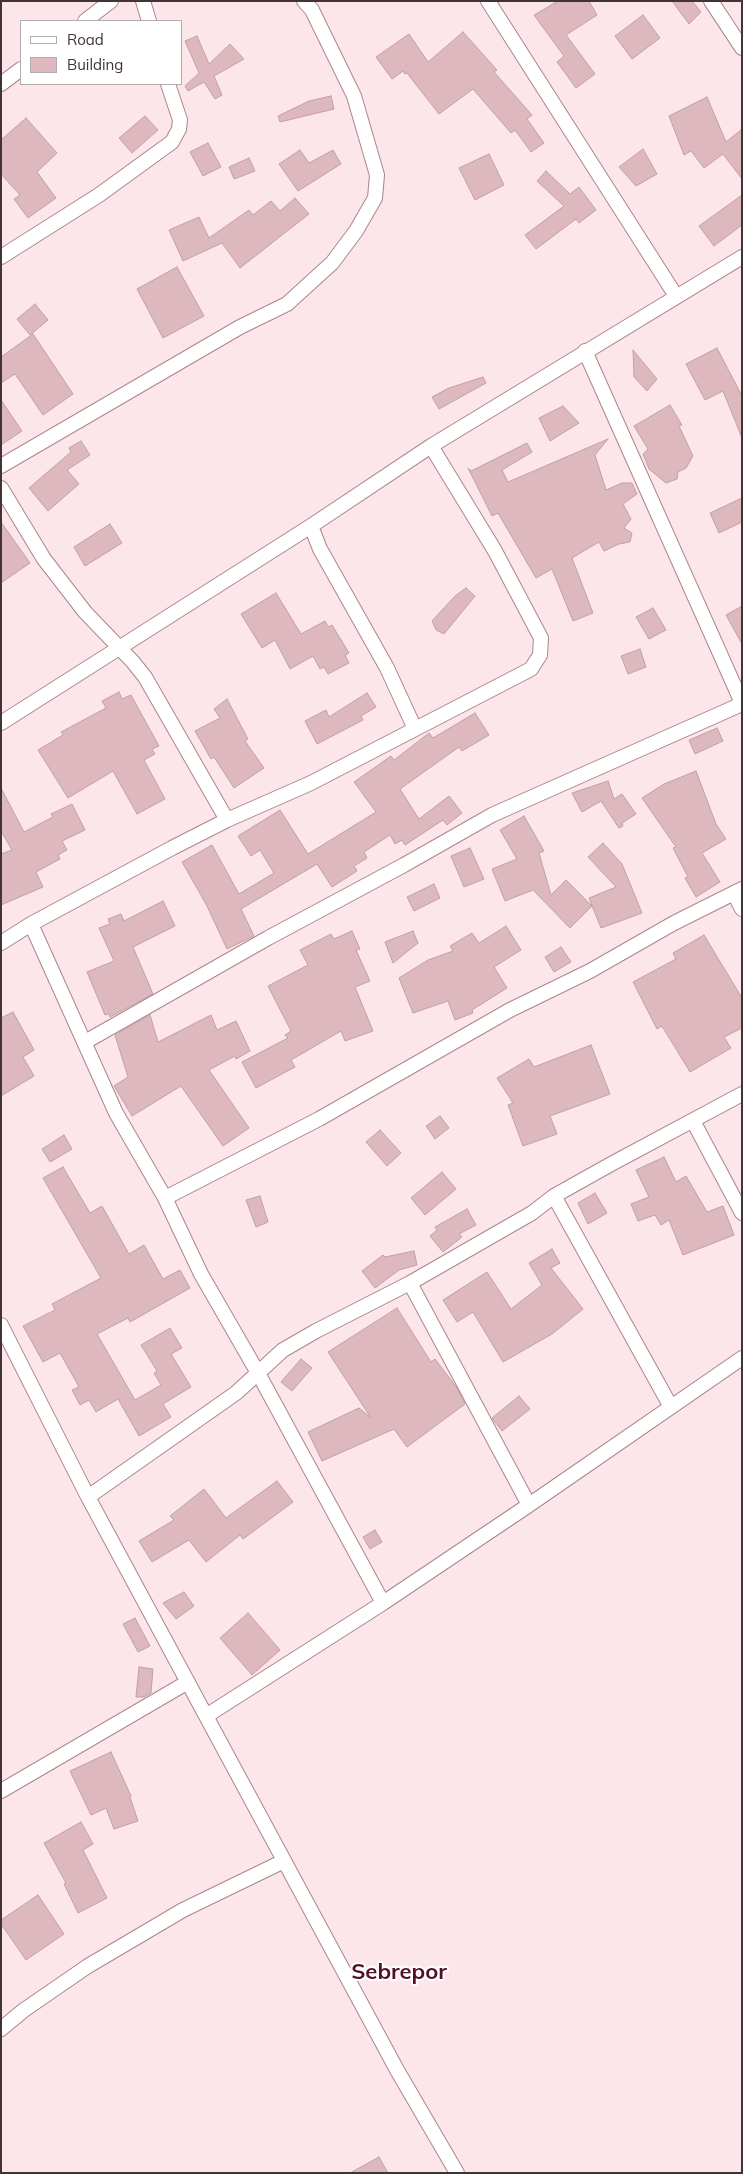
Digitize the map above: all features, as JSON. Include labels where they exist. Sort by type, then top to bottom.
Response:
[{"type":"street","points":[[86,20],[111,1]]},
{"type":"street","points":[[143,1],[149,20]]},
{"type":"street","points":[[1,466],[240,327],[287,304],[332,263],[356,231],[375,198],[377,175],[354,96],[312,10],[304,1]]},
{"type":"street","points":[[488,1],[676,296]]},
{"type":"street","points":[[711,1],[742,48]]},
{"type":"street","points":[[1,84],[20,70]]},
{"type":"street","points":[[1,257],[99,195],[172,142],[179,129],[180,120],[168,85]]},
{"type":"street","points":[[1,723],[311,526],[431,446],[742,257]]},
{"type":"street","points":[[85,1042],[268,938],[492,815],[742,703],[585,351]]},
{"type":"street","points":[[1,943],[31,924],[227,820],[311,783],[531,668],[540,654],[541,638],[495,551],[431,446]]},
{"type":"street","points":[[1,488],[44,558],[84,612],[145,677],[227,820]]},
{"type":"street","points":[[311,526],[320,549],[387,668],[415,729]]},
{"type":"street","points":[[165,1198],[319,1119],[510,1010],[590,971],[674,923],[738,891],[742,909]]},
{"type":"street","points":[[31,924],[116,1113],[165,1198],[201,1274],[258,1373],[383,1603]]},
{"type":"street","points":[[88,1497],[222,1403],[292,1345],[410,1283],[532,1213],[554,1196],[742,1094]]},
{"type":"street","points":[[693,1121],[742,1213]]},
{"type":"street","points":[[554,1196],[671,1407]]},
{"type":"street","points":[[410,1283],[529,1505]]},
{"type":"street","points":[[2,1328],[88,1497],[397,2070],[457,2173]]},
{"type":"street","points":[[206,1716],[383,1603],[742,1358]]},
{"type":"street","points":[[1,1791],[188,1682]]},
{"type":"street","points":[[1,2029],[24,2010],[88,1966],[183,1910],[284,1861]]},
{"type":"building","points":[[558,1],[589,1],[597,15],[566,35],[595,74],[576,88],[557,62],[564,56],[534,15]]},
{"type":"building","points":[[672,1],[692,1],[701,12],[689,24]]},
{"type":"building","points":[[643,15],[660,38],[632,59],[615,36]]},
{"type":"building","points":[[463,32],[497,70],[494,72],[532,115],[527,119],[544,143],[531,152],[515,130],[511,133],[473,89],[439,114],[407,73],[405,74],[403,71],[392,79],[376,57],[409,34],[428,62]]},
{"type":"building","points":[[197,36],[209,64],[230,44],[244,59],[214,76],[222,95],[215,99],[204,82],[188,91],[185,86],[199,73],[185,41]]},
{"type":"building","points":[[331,96],[334,109],[280,122],[278,116],[309,101]]},
{"type":"building","points":[[707,97],[726,142],[742,129],[742,179],[723,154],[704,168],[691,151],[684,155],[669,116]]},
{"type":"building","points":[[145,116],[158,130],[132,153],[119,138]]},
{"type":"building","points":[[26,118],[57,153],[37,172],[56,198],[28,218],[14,199],[20,195],[1,174],[1,140]]},
{"type":"building","points":[[208,143],[221,167],[203,176],[190,152]]},
{"type":"building","points":[[643,149],[657,174],[636,186],[619,167]]},
{"type":"building","points":[[300,150],[309,163],[333,150],[341,164],[298,191],[279,164]]},
{"type":"building","points":[[489,154],[504,185],[475,200],[459,168]]},
{"type":"building","points":[[249,158],[255,171],[234,179],[229,167]]},
{"type":"building","points":[[546,171],[570,194],[579,187],[596,210],[579,223],[576,219],[536,249],[525,235],[564,206],[537,181]]},
{"type":"building","points":[[742,195],[742,225],[714,246],[699,226]]},
{"type":"building","points":[[295,198],[309,214],[240,268],[222,243],[183,261],[169,230],[199,217],[209,238],[249,210],[253,215],[271,201],[280,211]]},
{"type":"building","points":[[177,267],[204,316],[163,338],[137,289]]},
{"type":"building","points":[[35,304],[48,320],[30,335],[17,319]]},
{"type":"building","points":[[33,334],[73,394],[43,415],[15,374],[1,383],[1,357]]},
{"type":"building","points":[[717,348],[742,396],[742,438],[723,391],[705,400],[686,364]]},
{"type":"building","points":[[633,350],[657,379],[647,391],[634,377]]},
{"type":"building","points":[[483,377],[486,383],[439,409],[432,397],[449,388]]},
{"type":"building","points":[[1,400],[22,431],[1,445]]},
{"type":"building","points":[[670,405],[682,425],[679,426],[693,456],[686,468],[678,472],[677,479],[666,483],[649,469],[643,454],[648,449],[634,426]]},
{"type":"building","points":[[563,406],[579,423],[550,441],[539,418]]},
{"type":"building","points":[[608,439],[595,455],[606,490],[622,483],[632,483],[637,494],[623,504],[631,519],[624,528],[632,533],[630,542],[619,544],[604,551],[599,542],[572,558],[593,613],[573,621],[552,569],[536,578],[498,513],[492,516],[468,468],[471,471],[527,443],[532,452],[502,470],[508,482]]},
{"type":"building","points":[[81,441],[90,455],[67,470],[79,484],[48,511],[29,488],[71,452],[69,448]]},
{"type":"building","points":[[742,498],[742,522],[719,533],[710,513]]},
{"type":"building","points":[[1,522],[30,563],[1,583]]},
{"type":"building","points":[[110,524],[122,543],[85,566],[74,547]]},
{"type":"building","points":[[466,588],[475,596],[444,634],[436,630],[432,621],[455,596]]},
{"type":"building","points":[[276,593],[301,634],[325,621],[328,627],[332,625],[349,653],[345,655],[349,663],[328,674],[324,667],[320,669],[313,656],[290,669],[275,640],[262,648],[241,614]]},
{"type":"building","points":[[742,606],[742,644],[726,615]]},
{"type":"building","points":[[653,608],[666,630],[649,639],[636,617]]},
{"type":"building","points":[[640,649],[646,667],[628,674],[621,656]]},
{"type":"building","points":[[119,692],[122,699],[131,695],[159,746],[152,749],[155,754],[144,760],[165,799],[137,814],[113,771],[68,798],[38,750],[63,735],[61,732],[106,708],[102,701]]},
{"type":"building","points":[[367,693],[376,707],[361,716],[363,720],[317,744],[305,721],[326,710],[329,717]]},
{"type":"building","points":[[227,699],[248,739],[245,741],[264,768],[234,788],[214,757],[211,759],[195,731],[220,718],[214,709]]},
{"type":"building","points":[[475,713],[489,735],[462,751],[459,747],[400,789],[419,819],[449,796],[462,813],[447,825],[443,820],[405,845],[402,840],[395,844],[390,835],[364,852],[367,858],[354,866],[357,871],[332,887],[317,864],[241,909],[254,936],[227,949],[206,904],[182,862],[212,845],[239,894],[274,873],[260,850],[251,856],[238,836],[280,810],[308,854],[376,812],[354,782],[391,756],[394,760],[429,733],[433,738]]},
{"type":"building","points":[[717,728],[723,741],[695,754],[689,740]]},
{"type":"building","points":[[696,771],[716,824],[726,839],[702,853],[720,882],[696,897],[685,878],[688,877],[673,848],[676,847],[642,798],[664,784]]},
{"type":"building","points":[[608,781],[614,799],[622,794],[636,814],[622,823],[623,826],[619,828],[601,801],[582,812],[572,793]]},
{"type":"building","points":[[1,788],[24,832],[53,817],[51,814],[72,804],[85,830],[62,841],[67,850],[58,855],[60,859],[36,872],[43,887],[1,905],[1,854],[12,850],[1,831]]},
{"type":"building","points":[[524,816],[544,851],[539,853],[551,895],[566,880],[592,906],[570,928],[533,890],[505,901],[492,869],[517,859],[500,830]]},
{"type":"building","points":[[603,843],[622,864],[642,913],[601,928],[589,898],[616,887],[588,857]]},
{"type":"building","points":[[470,848],[484,879],[464,887],[451,856]]},
{"type":"building","points":[[434,884],[440,898],[414,911],[407,897]]},
{"type":"building","points":[[163,901],[175,926],[133,947],[153,994],[110,1017],[109,1014],[105,1015],[87,972],[114,961],[99,928],[110,924],[108,919],[121,914],[124,921]]},
{"type":"building","points":[[506,926],[521,950],[494,967],[507,988],[472,1010],[473,1013],[455,1020],[448,1001],[413,1013],[399,978],[428,960],[453,951],[450,946],[472,933],[479,943]]},
{"type":"building","points":[[352,931],[360,949],[356,950],[370,981],[355,987],[373,1031],[345,1041],[341,1031],[291,1060],[295,1067],[256,1088],[242,1062],[288,1038],[285,1035],[291,1031],[268,986],[308,965],[300,950],[331,934],[334,939]]},
{"type":"building","points":[[413,931],[418,943],[393,963],[385,942]]},
{"type":"building","points":[[704,935],[742,998],[742,1028],[724,1037],[731,1048],[690,1072],[662,1026],[657,1029],[633,982],[676,959],[673,953]]},
{"type":"building","points":[[561,947],[571,962],[554,972],[545,957]]},
{"type":"building","points":[[13,1012],[34,1050],[23,1057],[34,1076],[1,1096],[1,1018]]},
{"type":"building","points":[[150,1015],[158,1042],[211,1015],[217,1030],[236,1021],[250,1051],[236,1059],[235,1056],[209,1070],[249,1128],[223,1146],[181,1086],[132,1116],[114,1086],[128,1077],[115,1035]]},
{"type":"building","points":[[591,1045],[610,1094],[550,1116],[557,1134],[523,1146],[508,1105],[513,1103],[497,1078],[529,1059],[534,1067]]},
{"type":"building","points":[[440,1116],[449,1128],[435,1139],[426,1126]]},
{"type":"building","points":[[380,1130],[401,1153],[387,1166],[366,1142]]},
{"type":"building","points":[[64,1135],[72,1149],[50,1162],[42,1149]]},
{"type":"building","points":[[664,1157],[676,1182],[686,1176],[707,1212],[723,1206],[734,1235],[683,1255],[669,1220],[661,1225],[655,1215],[638,1221],[631,1204],[649,1197],[636,1170]]},
{"type":"building","points":[[63,1167],[90,1213],[102,1206],[129,1254],[144,1245],[163,1279],[180,1270],[190,1288],[130,1322],[128,1318],[97,1334],[135,1400],[161,1385],[154,1373],[157,1371],[141,1345],[170,1328],[182,1348],[171,1354],[191,1387],[163,1404],[171,1417],[139,1436],[118,1399],[96,1412],[89,1400],[80,1405],[72,1390],[79,1387],[60,1353],[43,1362],[23,1326],[55,1310],[52,1304],[101,1278],[43,1178]]},
{"type":"building","points":[[442,1172],[456,1189],[425,1215],[411,1198]]},
{"type":"building","points":[[595,1193],[607,1213],[588,1224],[578,1203]]},
{"type":"building","points":[[260,1196],[268,1222],[256,1227],[246,1200]]},
{"type":"building","points":[[467,1209],[476,1225],[459,1234],[462,1237],[443,1252],[430,1236],[437,1230],[435,1227]]},
{"type":"building","points":[[552,1249],[560,1263],[551,1268],[583,1309],[552,1334],[503,1362],[473,1312],[457,1322],[443,1300],[487,1272],[511,1309],[542,1285],[529,1263]]},
{"type":"building","points":[[414,1251],[417,1265],[399,1270],[375,1288],[362,1271],[383,1255],[385,1257]]},
{"type":"building","points":[[397,1308],[431,1362],[435,1359],[457,1388],[465,1404],[407,1447],[394,1429],[322,1461],[308,1432],[359,1408],[371,1418],[328,1352]]},
{"type":"building","points":[[301,1359],[312,1368],[292,1391],[281,1382]]},
{"type":"building","points":[[519,1396],[530,1409],[502,1431],[492,1418]]},
{"type":"building","points":[[277,1481],[293,1502],[243,1539],[240,1535],[206,1562],[189,1540],[152,1562],[139,1541],[174,1520],[170,1516],[204,1489],[226,1518]]},
{"type":"building","points":[[375,1530],[382,1542],[370,1549],[363,1537]]},
{"type":"building","points":[[184,1592],[194,1606],[176,1619],[163,1603]]},
{"type":"building","points":[[248,1613],[280,1650],[252,1675],[220,1638]]},
{"type":"building","points":[[135,1618],[150,1646],[138,1652],[123,1624]]},
{"type":"building","points":[[139,1667],[153,1669],[151,1693],[144,1697],[136,1697]]},
{"type":"building","points":[[111,1752],[131,1796],[138,1821],[114,1829],[106,1808],[91,1815],[70,1771]]},
{"type":"building","points":[[81,1822],[93,1844],[83,1850],[107,1898],[78,1913],[64,1884],[66,1883],[44,1843]]},
{"type":"building","points":[[38,1895],[64,1934],[26,1960],[1,1924],[1,1920]]},
{"type":"building","points":[[379,2157],[388,2173],[350,2173]]},
{"type":"district","name":"Sebrepor","points":[[399,1972]]}]
